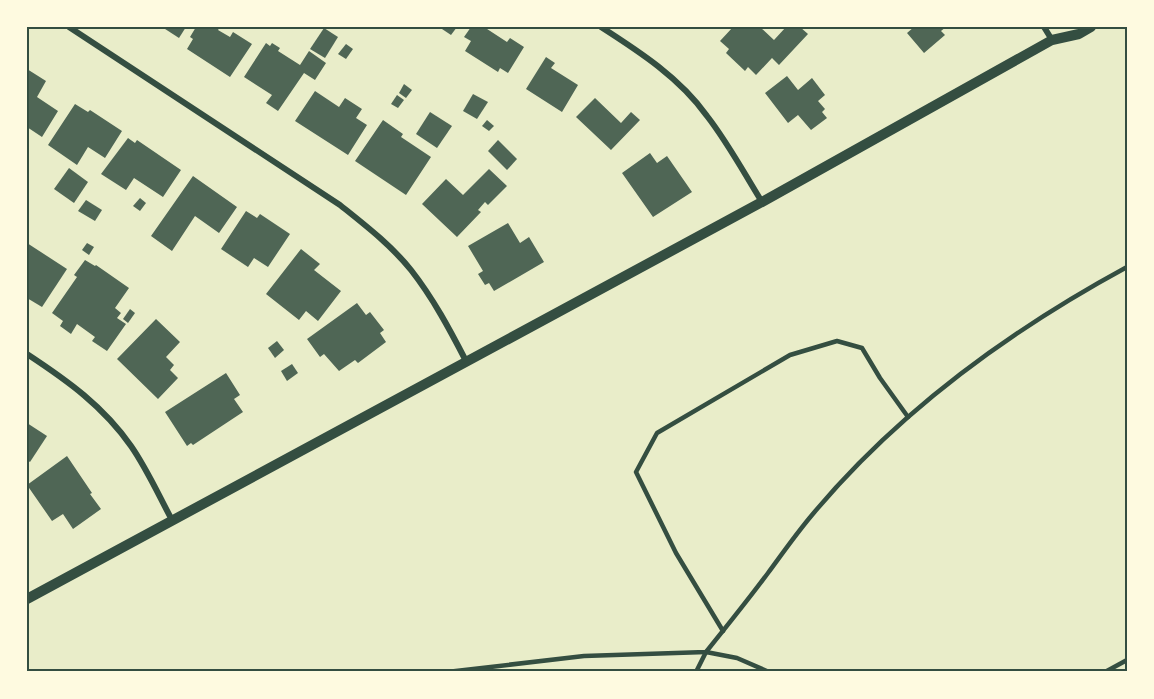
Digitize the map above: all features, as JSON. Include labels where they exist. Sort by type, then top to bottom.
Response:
[{"type":"street","points":[[69,27],[340,206],[380,237],[411,270],[441,313],[466,361]]},
{"type":"street","points":[[601,27],[645,56],[680,85],[706,115],[762,202]]},
{"type":"street","points":[[1044,27],[1052,39]]},
{"type":"street","points":[[27,599],[762,202],[1052,39],[1063,27]]},
{"type":"street","points":[[1052,39],[1079,34],[1091,27]]},
{"type":"street","points":[[27,354],[72,383],[103,411],[132,447],[172,520]]},
{"type":"lane","points":[[696,672],[706,652],[812,515],[858,465],[908,417],[971,364],[1100,281],[1127,267]]},
{"type":"lane","points":[[723,631],[676,553],[636,472],[657,433],[790,355],[837,341],[862,348],[908,417]]},
{"type":"lane","points":[[447,672],[584,656],[706,652],[737,658],[769,672]]},
{"type":"lane","points":[[1105,672],[1127,660]]},
{"type":"building","points":[[162,27],[186,27],[179,38]]},
{"type":"building","points":[[196,27],[220,27],[218,30],[230,37],[233,32],[252,44],[230,77],[187,49]]},
{"type":"building","points":[[439,27],[457,27],[451,35]]},
{"type":"building","points":[[471,27],[484,27],[507,42],[510,38],[524,47],[508,73],[500,68],[498,72],[465,51],[471,41],[464,37]]},
{"type":"building","points":[[733,27],[760,27],[774,40],[786,27],[800,27],[808,34],[779,65],[772,58],[756,75],[748,67],[745,71],[726,53],[729,49],[720,41]]},
{"type":"building","points":[[914,27],[946,27],[941,31],[945,35],[924,53],[907,33]]},
{"type":"building","points":[[324,28],[338,37],[325,58],[310,49]]},
{"type":"building","points":[[266,43],[270,46],[272,43],[280,48],[278,51],[300,65],[309,51],[326,63],[315,80],[304,73],[278,111],[266,103],[272,95],[244,77]]},
{"type":"building","points":[[346,44],[353,49],[346,59],[338,54]]},
{"type":"building","points":[[546,57],[555,63],[551,68],[578,85],[562,112],[526,89]]},
{"type":"building","points":[[27,69],[46,81],[37,97],[58,111],[42,137],[27,127]]},
{"type":"building","points":[[787,76],[798,90],[812,78],[825,95],[818,101],[825,109],[822,112],[827,118],[811,130],[798,115],[788,123],[765,93]]},
{"type":"building","points":[[404,84],[412,90],[406,98],[399,93]]},
{"type":"building","points":[[315,91],[339,107],[345,98],[362,109],[356,118],[367,125],[348,155],[295,121]]},
{"type":"building","points":[[473,94],[488,102],[477,119],[463,111]]},
{"type":"building","points":[[397,95],[404,100],[398,108],[391,104]]},
{"type":"building","points":[[595,98],[621,123],[631,112],[640,120],[611,150],[576,117]]},
{"type":"building","points":[[75,104],[88,112],[90,110],[122,131],[105,158],[88,147],[77,165],[48,145]]},
{"type":"building","points":[[430,112],[452,126],[437,148],[416,134]]},
{"type":"building","points":[[383,120],[403,134],[401,137],[431,157],[406,195],[355,161]]},
{"type":"building","points":[[487,120],[494,126],[489,131],[482,126]]},
{"type":"building","points":[[128,138],[135,143],[137,140],[181,170],[163,197],[134,178],[126,190],[101,174]]},
{"type":"building","points":[[498,140],[517,159],[507,170],[488,151]]},
{"type":"building","points":[[650,153],[657,163],[667,156],[692,192],[653,217],[622,173]]},
{"type":"building","points":[[69,168],[88,182],[74,203],[54,189]]},
{"type":"building","points":[[489,169],[507,186],[488,205],[485,202],[478,210],[481,212],[457,237],[422,204],[446,179],[463,195]]},
{"type":"building","points":[[193,176],[237,207],[219,233],[195,216],[172,251],[151,236]]},
{"type":"building","points":[[140,198],[146,203],[140,211],[133,206]]},
{"type":"building","points":[[86,200],[102,210],[95,221],[78,211]]},
{"type":"building","points":[[246,211],[257,218],[260,214],[290,234],[268,267],[254,258],[248,267],[221,249]]},
{"type":"building","points":[[508,223],[520,243],[529,237],[544,262],[494,291],[489,283],[485,285],[478,274],[483,271],[468,246]]},
{"type":"building","points":[[27,243],[67,269],[42,307],[27,298]]},
{"type":"building","points":[[87,243],[94,247],[89,255],[82,250]]},
{"type":"building","points":[[301,249],[320,264],[314,270],[341,291],[318,321],[306,311],[299,320],[266,294]]},
{"type":"building","points":[[85,260],[129,288],[115,308],[121,313],[117,318],[126,324],[107,351],[92,341],[95,337],[77,324],[71,334],[60,326],[63,321],[52,313],[77,277],[74,275]]},
{"type":"building","points":[[357,303],[366,315],[370,312],[384,330],[380,333],[386,342],[358,363],[355,360],[339,371],[324,354],[320,357],[307,339]]},
{"type":"building","points":[[130,309],[135,313],[128,323],[123,319]]},
{"type":"building","points":[[156,319],[180,342],[166,357],[174,365],[170,370],[178,378],[158,399],[117,359]]},
{"type":"building","points":[[277,341],[284,350],[275,358],[268,348]]},
{"type":"building","points":[[292,364],[298,373],[287,381],[281,371]]},
{"type":"building","points":[[226,373],[240,395],[234,399],[243,412],[193,445],[191,443],[187,446],[165,412]]},
{"type":"building","points":[[27,423],[47,436],[30,462],[27,460]]},
{"type":"building","points":[[67,456],[101,509],[73,529],[63,514],[52,521],[27,485]]}]
